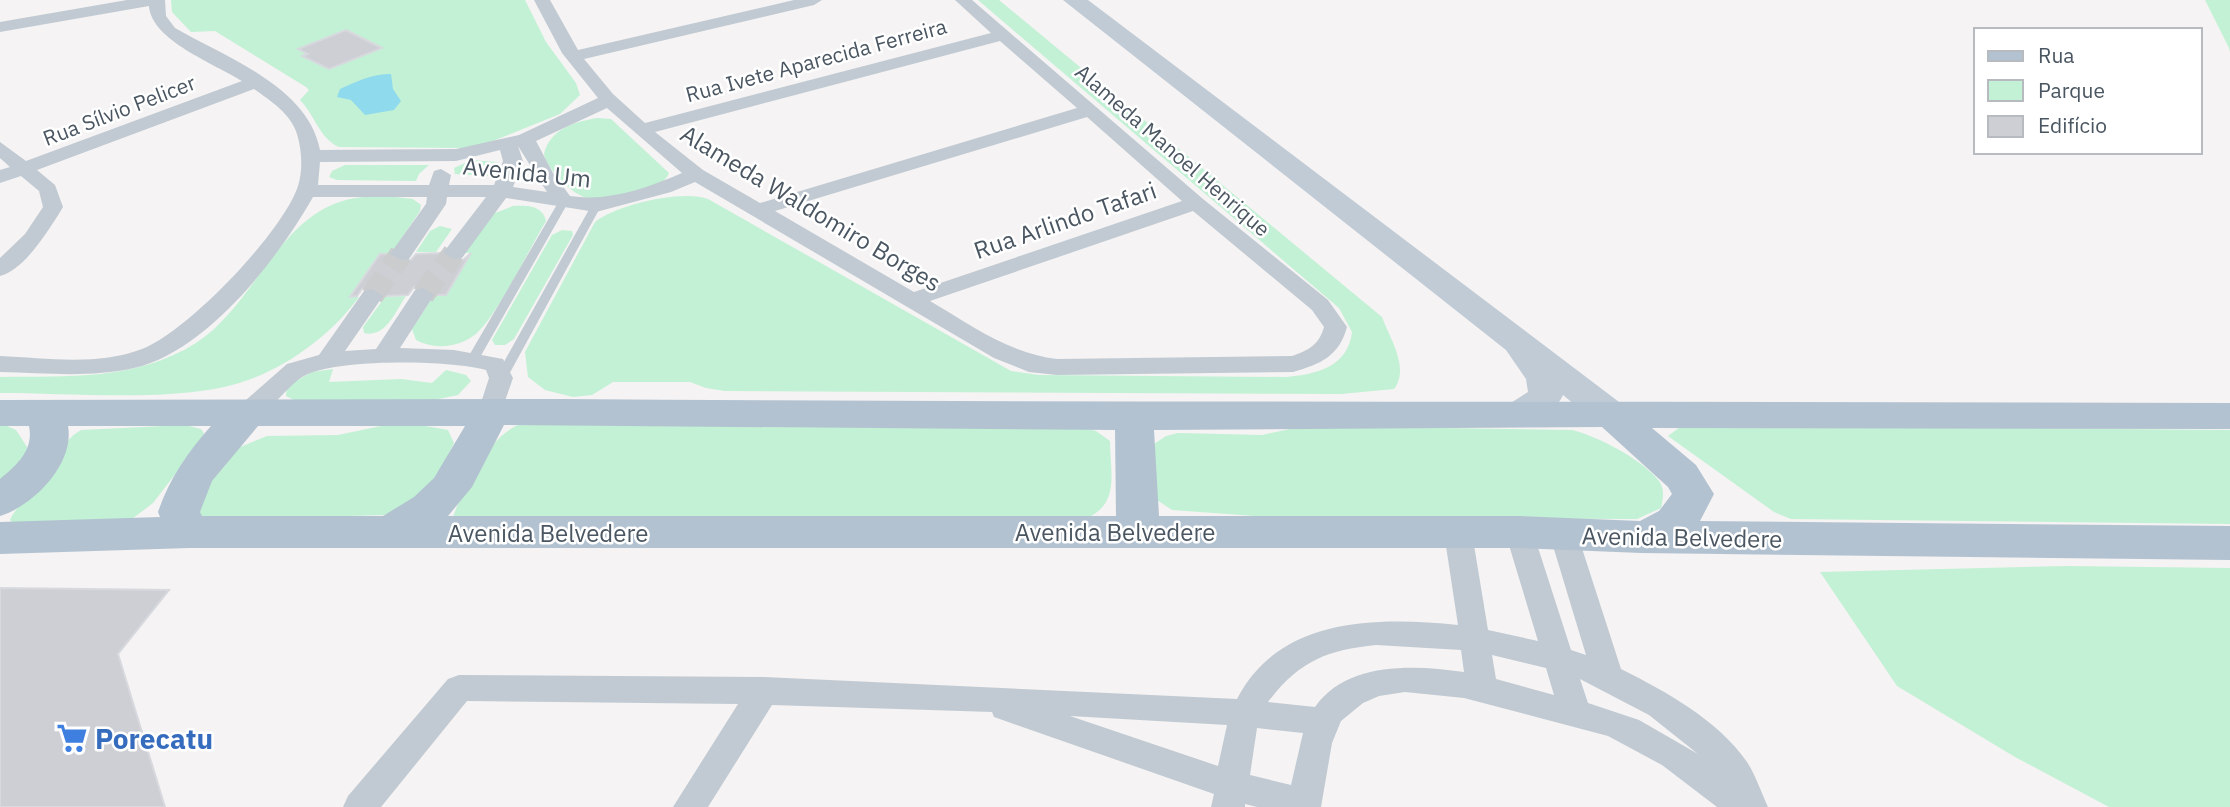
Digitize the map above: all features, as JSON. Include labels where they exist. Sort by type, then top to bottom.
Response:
[{"type":"main road","points":[[387,534],[431,507],[448,489],[480,439],[496,395]]},
{"type":"main road","points":[[0,413],[247,413],[496,395],[1134,418],[1611,414],[2230,416]]},
{"type":"main road","points":[[0,501],[34,471],[48,448],[49,428],[40,413]]},
{"type":"main road","points":[[190,532],[179,512],[185,488],[217,444],[247,413]]},
{"type":"main road","points":[[1611,414],[1682,477],[1693,494],[1686,512],[1677,523],[1641,537]]},
{"type":"main road","points":[[1134,418],[1138,532]]},
{"type":"main road","name":"Avenida Belvedere","points":[[0,538],[190,532],[1519,532],[1564,536],[2230,542]]},
{"type":"street","points":[[0,27],[155,0],[158,16],[169,31],[289,104],[304,126],[311,156],[306,191],[271,242],[206,318],[183,338],[154,354],[126,362],[91,365],[0,364]]},
{"type":"street","name":"Alameda Waldomiro Borges","points":[[542,0],[553,25],[607,101],[696,174],[1002,353],[1029,364],[1058,368],[1293,364],[1317,356],[1331,343]]},
{"type":"street","points":[[575,56],[814,0]]},
{"type":"street","name":"Alameda Manoel Henrique","points":[[963,0],[1196,203],[1320,305],[1336,327],[1331,343]]},
{"type":"street","points":[[1074,0],[1507,337],[1573,382],[1611,414]]},
{"type":"street","name":"Rua Ivete Aparecida Ferreira","points":[[641,130],[1003,35]]},
{"type":"street","name":"Rua Sílvio Pelicer","points":[[0,177],[254,83]]},
{"type":"street","name":"Avenida Um","points":[[311,156],[456,155],[516,141],[607,101]]},
{"type":"street","points":[[758,210],[1091,110]]},
{"type":"street","points":[[454,253],[500,191],[513,161],[516,141]]},
{"type":"street","points":[[516,141],[564,201]]},
{"type":"street","points":[[0,148],[48,189],[53,207],[33,238],[0,270]]},
{"type":"street","points":[[401,254],[436,204],[443,169],[456,155]]},
{"type":"street","name":"Avenida Um","points":[[306,191],[500,191],[596,206],[654,192],[696,174]]},
{"type":"street","name":"Rua Arlindo Tafari","points":[[912,300],[1196,203]]},
{"type":"street","points":[[382,358],[423,295]]},
{"type":"street","points":[[328,359],[372,296]]},
{"type":"street","points":[[1507,337],[1543,377],[1546,396],[1519,415]]},
{"type":"street","points":[[247,413],[294,370],[328,359],[473,359],[495,365],[496,395]]},
{"type":"street","points":[[1519,532],[1576,715]]},
{"type":"street","points":[[1458,533],[1482,688]]},
{"type":"street","points":[[1564,536],[1608,677]]},
{"type":"street","points":[[1230,796],[1246,711],[1255,695],[1282,666],[1312,645],[1374,630],[1475,640],[1561,660],[1608,677],[1687,726],[1734,770],[1751,807]]},
{"type":"street","points":[[978,698],[1230,796],[1305,806],[1321,722],[1332,709],[1376,684],[1427,678],[1482,688],[1627,729],[1678,758],[1742,807]]},
{"type":"street","points":[[360,807],[459,688],[764,690],[978,698],[1246,711],[1321,722]]},
{"type":"street","points":[[690,807],[764,690]]},
{"type":"lane","points":[[473,359],[564,201]]},
{"type":"lane","points":[[496,395],[596,206]]},
{"type":"green space","points":[[171,0],[525,0],[546,42],[576,83],[580,95],[560,114],[493,141],[466,148],[339,147],[322,132],[300,100],[309,90],[306,87],[215,31],[191,32],[172,12]]},
{"type":"green space","points":[[978,0],[999,0],[1382,317],[1399,363],[1400,372],[1394,389],[1341,394],[725,391],[690,382],[613,382],[592,395],[573,397],[545,390],[528,377],[525,352],[595,222],[633,205],[683,196],[708,199],[1011,371],[1039,375],[1287,377],[1330,366],[1345,353],[1352,332],[1339,308]]},
{"type":"green space","points":[[2205,0],[2230,0],[2230,52],[2229,48]]},
{"type":"green space","points":[[597,118],[611,119],[669,173],[664,180],[644,191],[604,198],[584,197],[566,185],[546,160],[544,154],[547,145],[564,128]]},
{"type":"green space","points":[[472,160],[497,162],[501,167],[489,176],[455,174],[454,168]]},
{"type":"green space","points":[[345,165],[429,165],[416,181],[337,180],[329,177],[332,171]]},
{"type":"green space","points":[[363,197],[413,199],[421,205],[420,211],[391,254],[379,254],[350,296],[359,297],[346,312],[316,341],[281,365],[243,382],[172,394],[0,393],[0,377],[76,376],[125,370],[173,355],[196,343],[218,325],[272,257],[311,217],[335,204]]},
{"type":"green space","points":[[513,206],[538,209],[546,221],[485,325],[463,342],[447,346],[416,340],[412,329],[434,295],[446,295],[471,253],[462,253],[490,215]]},
{"type":"green space","points":[[440,226],[452,229],[436,252],[416,252],[430,231]]},
{"type":"green space","points":[[562,230],[572,231],[573,235],[514,339],[505,345],[495,345],[492,340],[552,235]]},
{"type":"green space","points":[[406,296],[384,328],[372,334],[364,333],[363,327],[385,297]]},
{"type":"green space","points":[[333,369],[329,382],[401,379],[432,383],[446,370],[466,375],[471,381],[458,395],[434,400],[294,400],[286,396],[287,386],[312,372]]},
{"type":"green space","points":[[0,423],[16,430],[29,450],[0,488]]},
{"type":"green space","points":[[521,424],[1077,426],[1096,431],[1110,441],[1111,485],[1105,503],[1089,517],[453,517],[471,477],[488,450],[509,430]]},
{"type":"green space","points":[[185,425],[201,429],[204,433],[200,442],[153,503],[132,519],[15,525],[10,520],[17,509],[47,479],[69,440],[81,430]]},
{"type":"green space","points":[[420,425],[448,430],[454,443],[442,467],[427,487],[397,510],[384,515],[200,520],[192,498],[233,450],[267,436],[338,435],[381,426]]},
{"type":"green space","points":[[1683,425],[2230,430],[2230,524],[1791,519],[1774,512],[1668,436]]},
{"type":"green space","points":[[1304,426],[1572,430],[1618,449],[1642,465],[1659,481],[1663,497],[1661,508],[1637,519],[1283,518],[1172,510],[1151,496],[1154,444],[1166,436],[1178,433],[1262,435]]},
{"type":"green space","points":[[2067,566],[2230,568],[2230,807],[2109,807],[2015,757],[1897,686],[1820,572]]},
{"type":"water","points":[[391,74],[393,89],[401,101],[394,110],[365,115],[351,100],[337,97],[340,89],[371,76]]},
{"type":"building","points":[[346,30],[382,48],[329,69],[302,56],[308,54],[298,49]]},
{"type":"building","points":[[440,253],[454,262],[462,261],[471,253],[446,295],[436,295],[422,285],[414,287],[408,295],[385,296],[371,286],[362,289],[357,296],[350,297],[380,254],[388,254],[401,263],[411,260],[416,254]]},
{"type":"building","name":"Porecatu","points":[[0,588],[169,590],[118,654],[165,807],[0,807]]},
{"type":"tunnel","points":[[423,295],[454,253]]},
{"type":"tunnel","points":[[372,296],[401,254]]},
{"type":"place","name":"Porecatu","points":[[72,738]]}]
